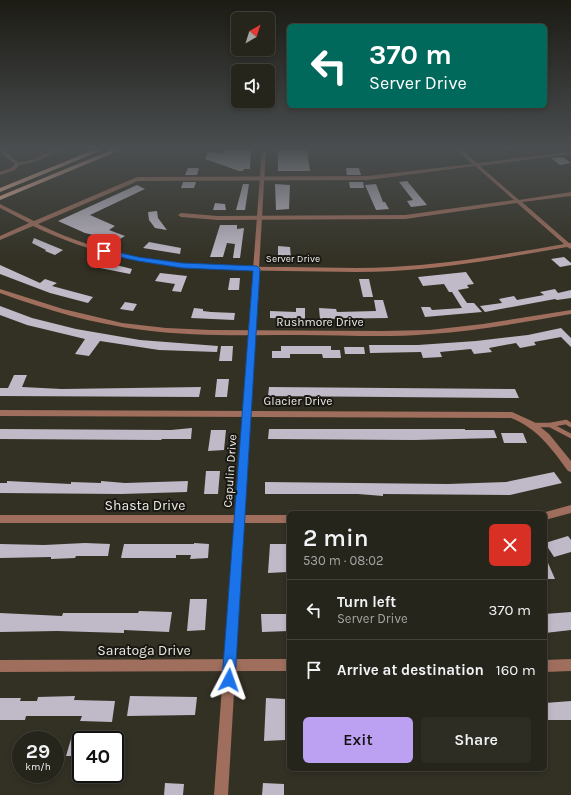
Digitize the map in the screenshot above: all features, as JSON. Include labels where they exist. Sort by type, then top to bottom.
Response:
[{"type":"main road","points":[[0,190],[10,186]]},
{"type":"main road","points":[[0,198],[30,186]]},
{"type":"street","points":[[0,238],[118,186]]},
{"type":"street","name":"Capulin Drive","points":[[221,795],[262,186]]},
{"type":"street","points":[[500,186],[570,246]]},
{"type":"street","points":[[181,215],[218,218],[405,217],[571,194]]},
{"type":"street","name":"Server Drive","points":[[0,206],[69,240],[120,256],[182,265],[257,269],[408,268],[467,262],[570,246]]},
{"type":"street","name":"Rushmore Drive","points":[[0,291],[59,311],[123,325],[184,331],[252,333],[429,332],[491,326],[571,312]]},
{"type":"street","name":"Glacier Drive","points":[[0,413],[501,414],[523,418],[534,425]]},
{"type":"street","points":[[534,425],[545,434],[571,468]]},
{"type":"street","points":[[547,515],[571,509]]},
{"type":"street","name":"Shasta Drive","points":[[0,519],[287,519]]},
{"type":"street","name":"Saratoga Drive","points":[[0,666],[287,665]]},
{"type":"street","points":[[547,666],[571,665]]},
{"type":"lane","points":[[534,425],[550,425],[566,422],[571,425]]},
{"type":"lane","points":[[550,425],[571,436]]},
{"type":"building","points":[[135,186],[139,186],[145,189],[90,215],[115,226],[109,230],[125,236],[113,243],[58,221]]},
{"type":"building","points":[[182,186],[195,186],[194,188],[181,188]]},
{"type":"building","points":[[242,186],[249,186],[245,210],[236,210]]},
{"type":"building","points":[[275,186],[290,186],[289,209],[276,210]]},
{"type":"building","points":[[350,186],[364,186],[364,188],[350,188]]},
{"type":"building","points":[[365,186],[377,186],[383,202],[385,202],[389,209],[376,210]]},
{"type":"building","points":[[402,186],[411,186],[427,205],[411,207],[407,201],[413,200]]},
{"type":"building","points":[[215,203],[225,204],[226,210],[213,210]]},
{"type":"building","points":[[157,211],[158,218],[167,230],[155,228],[149,220],[148,212]]},
{"type":"building","points":[[220,225],[237,225],[237,229],[244,228],[240,258],[233,258],[235,244],[227,243],[223,257],[210,257]]},
{"type":"building","points":[[34,238],[63,250],[55,255],[45,251],[46,250],[32,243]]},
{"type":"building","points":[[149,242],[181,248],[180,254],[143,248]]},
{"type":"building","points":[[278,246],[290,247],[291,258],[282,258],[282,255],[278,255]]},
{"type":"building","points":[[564,257],[571,263],[571,265],[560,267],[551,259]]},
{"type":"building","points":[[96,260],[132,269],[130,274],[95,267]]},
{"type":"building","points":[[0,265],[40,283],[45,279],[57,283],[52,286],[93,297],[88,303],[50,293],[0,274]]},
{"type":"building","points":[[466,272],[474,284],[467,285],[469,288],[458,290],[467,303],[474,303],[482,312],[425,317],[421,307],[430,307],[432,310],[462,308],[452,292],[449,292],[444,284],[423,286],[418,277]]},
{"type":"building","points":[[160,273],[187,276],[181,292],[172,291],[175,284],[155,281]]},
{"type":"building","points":[[230,278],[240,278],[239,290],[228,290]]},
{"type":"building","points":[[359,279],[369,279],[373,297],[363,297]]},
{"type":"building","points":[[555,289],[558,293],[571,290],[571,298],[555,299],[485,312],[480,306],[502,303],[499,299],[514,296],[517,300],[544,295],[540,292]]},
{"type":"building","points":[[374,300],[383,300],[388,318],[320,319],[319,308],[336,309],[337,312],[376,311]]},
{"type":"building","points":[[125,302],[137,304],[133,311],[120,309]]},
{"type":"building","points":[[0,306],[32,318],[76,329],[140,340],[218,346],[217,352],[159,350],[100,341],[89,356],[75,354],[85,339],[27,325],[0,315]]},
{"type":"building","points":[[194,308],[211,312],[235,313],[234,320],[191,318]]},
{"type":"building","points":[[296,308],[305,308],[305,319],[270,318],[270,311],[296,312]]},
{"type":"building","points":[[561,328],[571,338],[571,347],[561,337],[534,342],[536,345],[520,348],[516,343],[489,348],[492,352],[474,354],[471,349],[440,352],[442,357],[423,358],[421,352],[370,353],[369,345],[418,345],[476,341],[528,335]]},
{"type":"building","points":[[221,346],[233,346],[232,361],[219,361]]},
{"type":"building","points":[[281,346],[331,346],[331,350],[340,350],[341,358],[323,358],[322,354],[290,354],[290,358],[272,358],[272,351],[281,351]]},
{"type":"building","points":[[344,347],[364,347],[365,354],[345,354]]},
{"type":"building","points":[[14,375],[27,375],[22,387],[62,389],[201,387],[199,397],[0,396],[0,388],[8,388]]},
{"type":"building","points":[[217,379],[229,379],[227,397],[215,397]]},
{"type":"building","points":[[269,387],[515,389],[519,398],[268,396]]},
{"type":"building","points":[[192,428],[191,439],[0,439],[0,429],[171,430]]},
{"type":"building","points":[[269,429],[494,430],[497,438],[414,440],[268,439]]},
{"type":"building","points":[[211,430],[226,430],[224,450],[208,451]]},
{"type":"building","points":[[501,433],[523,433],[527,443],[504,443]]},
{"type":"building","points":[[206,471],[220,471],[218,494],[204,494]]},
{"type":"building","points":[[554,472],[562,483],[510,495],[383,494],[383,496],[358,494],[265,494],[265,482],[448,484],[506,482]]},
{"type":"building","points":[[7,481],[71,484],[71,482],[101,483],[101,481],[125,483],[188,481],[187,492],[121,494],[0,493],[0,483],[7,483]]},
{"type":"building","points":[[568,536],[571,540],[571,552],[554,557],[547,546],[547,542]]},
{"type":"building","points":[[85,543],[110,544],[108,556],[76,556],[75,558],[51,559],[51,557],[0,558],[0,544],[44,545]]},
{"type":"building","points":[[124,544],[209,544],[208,558],[190,559],[191,555],[176,555],[176,558],[121,558]]},
{"type":"building","points":[[270,544],[287,544],[287,572],[268,573]]},
{"type":"building","points":[[547,561],[555,579],[547,579]]},
{"type":"building","points":[[190,599],[207,599],[205,630],[187,631]]},
{"type":"building","points":[[139,611],[172,612],[169,632],[124,630],[124,633],[57,631],[0,632],[0,613],[62,616],[63,613],[138,613]]},
{"type":"building","points":[[571,612],[571,630],[547,633],[547,614]]},
{"type":"building","points":[[261,614],[287,614],[287,631],[262,632]]},
{"type":"building","points":[[75,696],[74,700],[115,701],[112,722],[80,721],[82,716],[26,716],[25,720],[0,720],[0,698],[21,698],[20,701],[37,701],[38,697]]},
{"type":"building","points":[[130,696],[197,697],[195,715],[127,716]]},
{"type":"building","points":[[266,698],[285,699],[285,740],[264,741]]},
{"type":"building","points":[[571,701],[571,720],[547,720],[547,703]]},
{"type":"building","points":[[71,739],[72,739],[72,756],[66,756]]},
{"type":"building","points":[[165,783],[184,784],[183,795],[164,795]]},
{"type":"building","points":[[263,783],[284,784],[284,795],[262,795]]},
{"type":"route","points":[[104,251],[120,256],[160,263],[201,267],[257,269],[229,680]]}]
